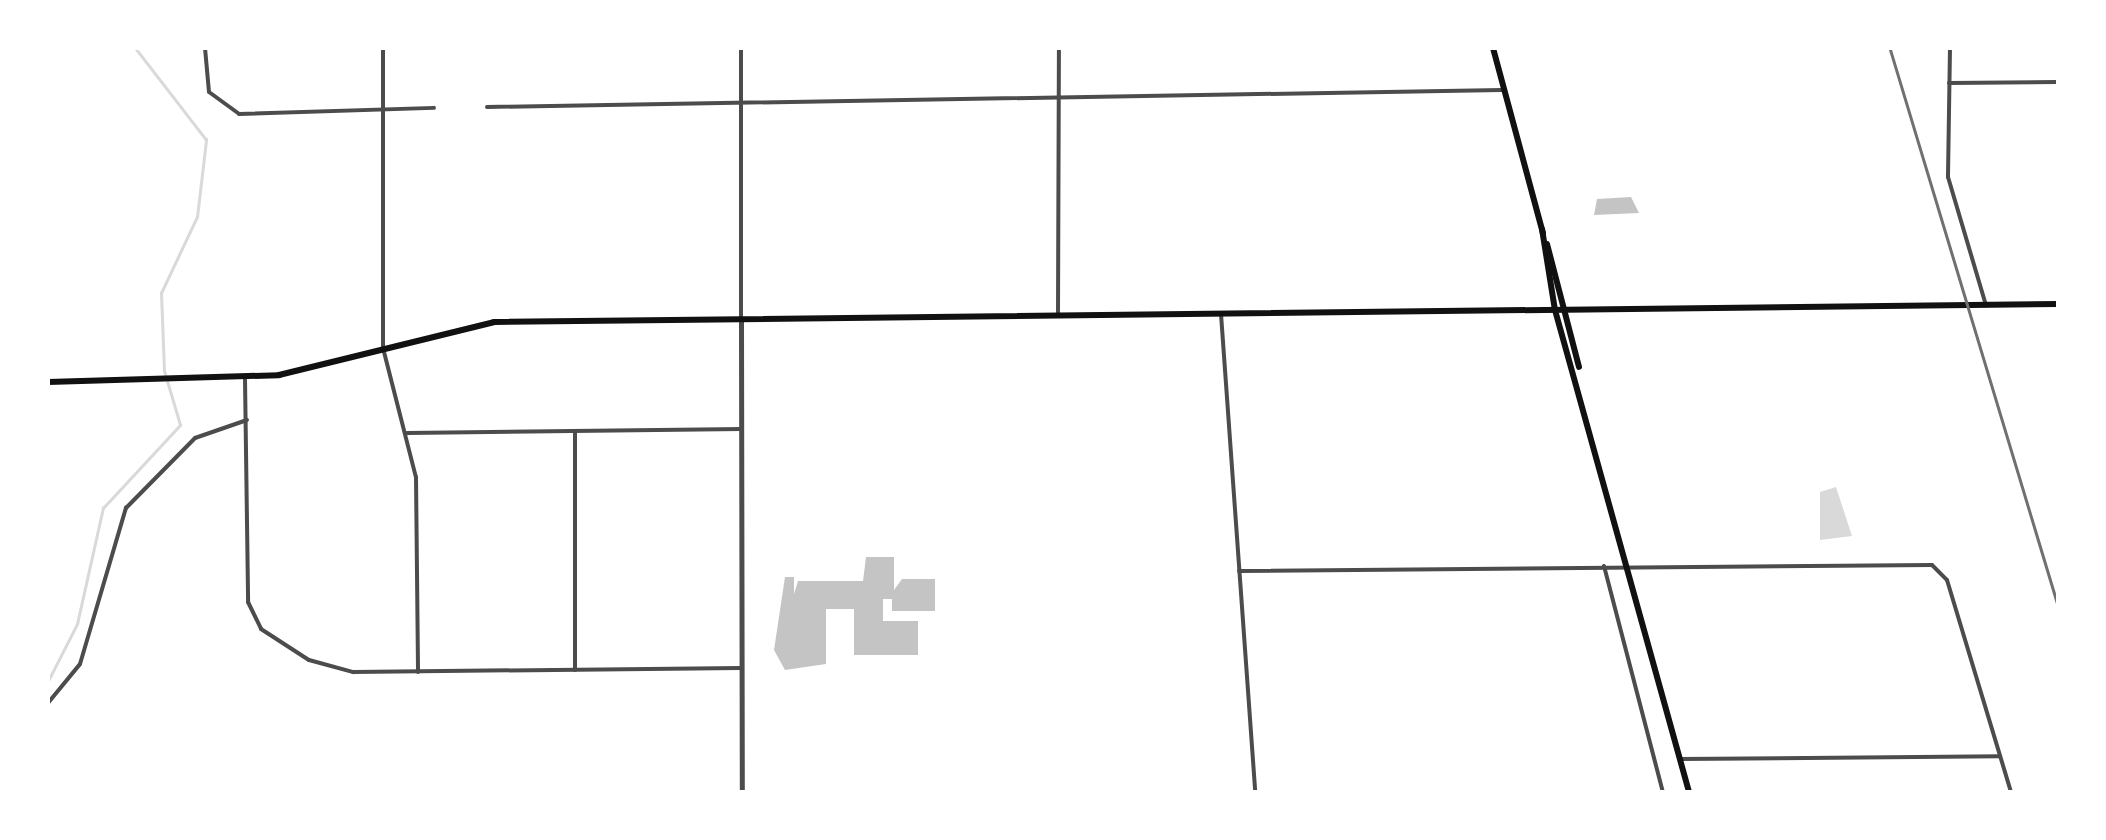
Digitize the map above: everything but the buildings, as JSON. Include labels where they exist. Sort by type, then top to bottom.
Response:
[{"type":"main road","points":[[1492,48],[1542,229],[1570,310],[1582,383],[1689,792]]},
{"type":"main road","points":[[1542,229],[1555,310],[1582,383]]},
{"type":"main road","points":[[48,382],[244,379],[494,322],[2058,304]]},
{"type":"street","points":[[196,48],[205,48],[206,86],[219,104],[240,114],[434,108]]},
{"type":"street","points":[[383,48],[382,348],[408,433],[418,509],[418,672]]},
{"type":"street","points":[[740,48],[742,792]]},
{"type":"street","points":[[1058,317],[1059,48]]},
{"type":"street","points":[[1950,48],[1948,170],[1986,305]]},
{"type":"street","points":[[1949,83],[2058,82]]},
{"type":"street","points":[[487,106],[1504,90]]},
{"type":"street","points":[[1221,314],[1255,792]]},
{"type":"street","points":[[244,379],[252,614],[265,632],[328,668],[418,672],[742,668]]},
{"type":"street","points":[[48,703],[80,664],[126,508],[195,438],[246,420]]},
{"type":"street","points":[[408,433],[742,429]]},
{"type":"street","points":[[575,430],[576,670]]},
{"type":"street","points":[[1604,566],[1663,792]]},
{"type":"street","points":[[1239,571],[1937,567],[2011,792]]},
{"type":"street","points":[[1680,759],[2000,756]]},
{"type":"shaded area","points":[[1836,487],[1852,536],[1820,540],[1820,492]]},
{"type":"waterway","points":[[48,681],[77,624],[103,508],[180,425],[164,371],[161,293],[197,217],[206,140],[135,48]]},
{"type":"railway","points":[[1890,48],[2058,605]]}]
